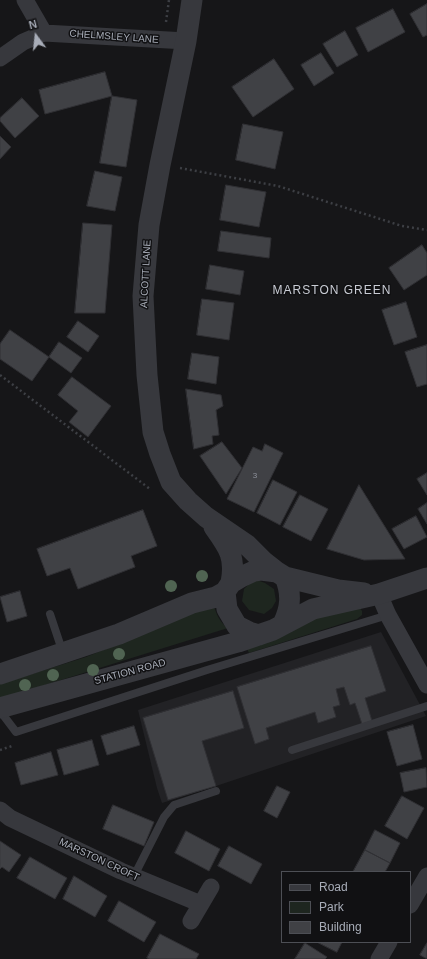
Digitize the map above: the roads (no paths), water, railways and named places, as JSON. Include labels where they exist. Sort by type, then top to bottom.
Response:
[{"type":"street","points":[[0,58],[24,42],[44,32],[25,0]]},
{"type":"street","name":"ALCOTT LANE","points":[[192,0],[186,41],[149,225],[143,296],[147,375],[153,432],[171,482],[188,501],[206,517]]},
{"type":"street","name":"CHELMSLEY LANE","points":[[44,32],[186,41]]},
{"type":"street","points":[[206,517],[247,546],[263,561],[281,574],[288,586],[290,605],[288,615],[283,624]]},
{"type":"street","points":[[206,517],[228,546],[233,561],[233,575],[228,588],[226,609],[237,626],[259,635]]},
{"type":"street","name":"STATION ROAD","points":[[0,674],[119,634],[192,602],[216,596],[241,577],[254,571],[261,570],[281,574],[338,590],[379,594]]},
{"type":"street","name":"STATION ROAD","points":[[0,709],[230,644],[274,630],[313,609],[379,594],[427,578]]},
{"type":"street","points":[[379,594],[388,615],[427,685]]},
{"type":"street","name":"MARSTON CROFT","points":[[0,810],[10,818],[134,876],[201,904]]},
{"type":"street","points":[[411,903],[427,876]]},
{"type":"street","points":[[191,920],[211,887]]},
{"type":"street","points":[[379,959],[388,943]]},
{"type":"lane","points":[[50,614],[63,653]]},
{"type":"lane","points":[[0,709],[16,732],[207,670],[388,615]]},
{"type":"lane","points":[[292,750],[427,706]]},
{"type":"lane","points":[[134,876],[164,817],[174,805],[216,791]]},
{"type":"district","name":"MARSTON GREEN","points":[[332,291]]}]
